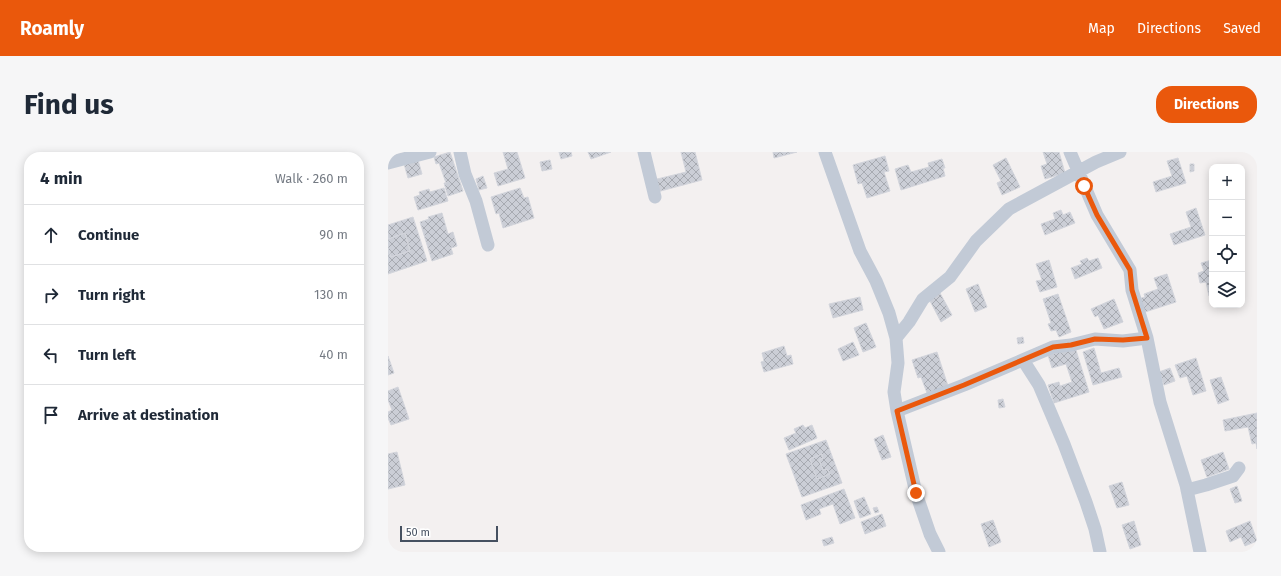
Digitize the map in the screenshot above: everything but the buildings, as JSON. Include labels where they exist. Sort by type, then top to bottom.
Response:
[{"type":"street","points":[[388,163],[430,152]]},
{"type":"street","points":[[460,152],[465,174],[476,200],[488,245]]},
{"type":"street","points":[[644,152],[655,196]]},
{"type":"street","points":[[825,152],[860,251],[876,281],[889,313],[896,338],[898,363],[894,392],[897,411],[916,493],[930,534],[939,552]]},
{"type":"street","points":[[1070,152],[1097,215],[1130,270],[1132,290],[1147,338],[1160,402],[1187,490],[1200,552]]},
{"type":"street","points":[[896,338],[909,322],[923,299],[950,277],[976,241],[1009,209],[1096,162],[1120,152]]},
{"type":"street","points":[[897,411],[964,385],[1053,347],[1071,345],[1095,339],[1123,340],[1147,338]]},
{"type":"street","points":[[1023,360],[1039,385],[1064,444],[1086,502],[1095,529],[1100,552]]},
{"type":"street","points":[[1187,490],[1233,476],[1239,468]]},
{"type":"route","points":[[916,493],[897,411],[997,372],[1053,347],[1071,345],[1095,339],[1123,340],[1147,338],[1132,290],[1130,270],[1097,215],[1084,186]]}]
